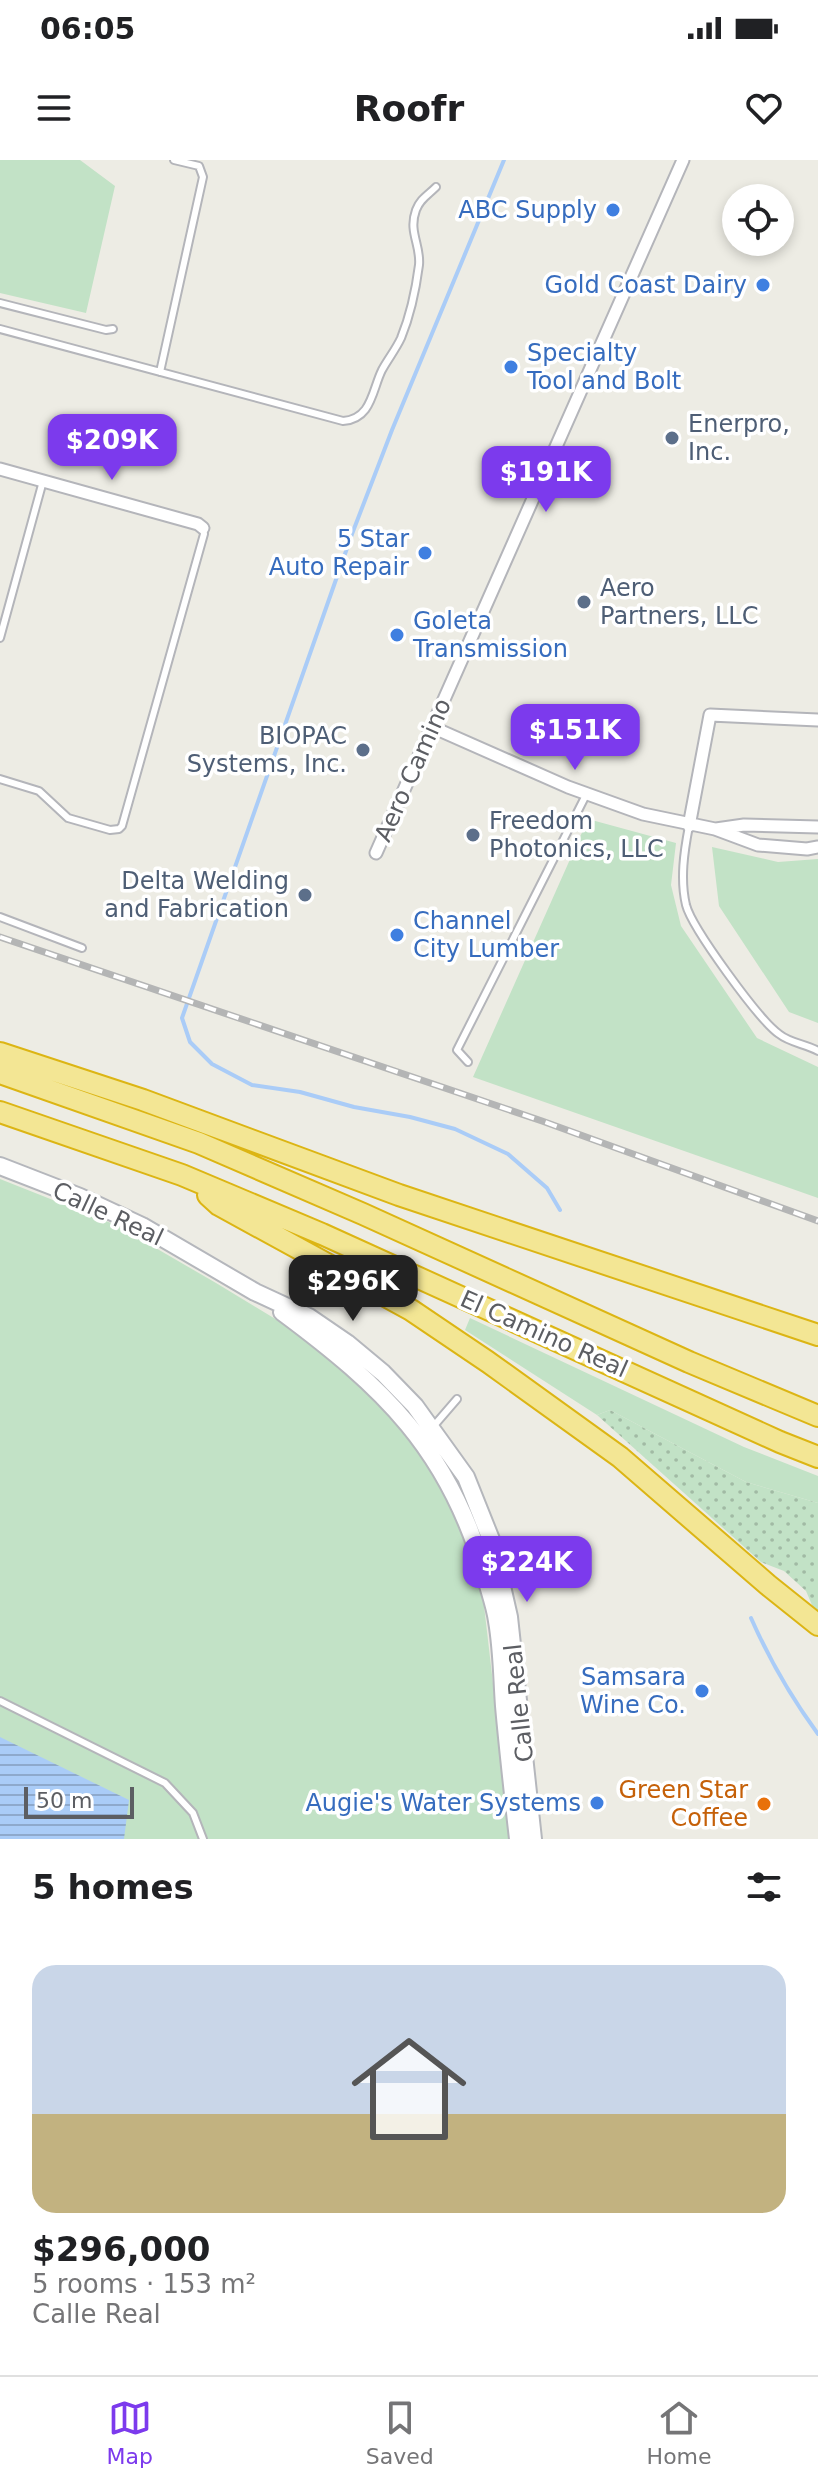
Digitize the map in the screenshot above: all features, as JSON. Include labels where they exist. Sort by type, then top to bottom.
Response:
[{"type":"highway","points":[[0,1053],[143,1100],[399,1195],[818,1335]]},
{"type":"highway","name":"El Camino Real","points":[[0,1073],[199,1143],[689,1362],[818,1416]]},
{"type":"highway","name":"El Camino Real","points":[[0,1112],[182,1175],[322,1234],[818,1457]]},
{"type":"highway","points":[[182,1175],[219,1205],[411,1310],[488,1362],[620,1457],[818,1625]]},
{"type":"main road","name":"Calle Real","points":[[0,1166],[80,1197],[142,1226],[255,1292],[309,1317],[383,1373],[415,1406],[466,1477],[492,1542],[509,1617],[533,1839]]},
{"type":"main road","name":"Calle Real","points":[[255,1292],[336,1352],[372,1384],[405,1418],[451,1486],[472,1532],[497,1619],[518,1839]]},
{"type":"street","name":"Aero Camino","points":[[376,853],[683,160]]},
{"type":"street","points":[[0,469],[198,524],[203,528]]},
{"type":"street","points":[[689,826],[710,715],[818,720]]},
{"type":"street","points":[[432,727],[586,795],[643,814],[715,829],[758,845],[818,847]]},
{"type":"street","points":[[715,829],[744,825],[818,827]]},
{"type":"lane","points":[[160,372],[203,177],[199,166],[174,160]]},
{"type":"lane","points":[[0,329],[343,421],[357,417],[370,403],[382,371],[401,337],[419,263],[412,233],[416,211],[425,195],[436,187]]},
{"type":"lane","points":[[0,303],[106,330],[113,329]]},
{"type":"lane","points":[[0,638],[43,481]]},
{"type":"lane","points":[[0,779],[39,791],[68,818],[110,830],[122,826],[204,534],[203,528]]},
{"type":"lane","points":[[468,1062],[457,1050],[586,795]]},
{"type":"lane","points":[[689,826],[683,882],[687,908],[694,924],[757,1011],[778,1034],[818,1051]]},
{"type":"lane","points":[[0,917],[82,948]]},
{"type":"lane","points":[[432,1428],[457,1399]]},
{"type":"lane","points":[[0,1701],[165,1783],[193,1813],[203,1839]]},
{"type":"green space","points":[[0,160],[80,160],[115,186],[86,313],[0,293]]},
{"type":"green space","points":[[588,819],[676,843],[671,885],[681,926],[757,1038],[818,1067],[818,1198],[473,1077]]},
{"type":"green space","points":[[712,847],[778,862],[818,859],[818,1023],[789,1012],[719,906]]},
{"type":"green space","points":[[0,1179],[116,1225],[282,1323],[344,1371],[397,1421],[436,1476],[467,1538],[483,1597],[511,1839],[0,1839]]},
{"type":"green space","points":[[470,1318],[744,1447],[818,1476],[818,1503],[746,1482],[610,1410],[597,1415],[465,1330]]},
{"type":"green space","points":[[610,1410],[746,1482],[818,1503],[818,1611],[806,1591],[784,1571],[761,1562],[597,1415]]},
{"type":"water","points":[[0,1737],[129,1800],[124,1839],[0,1839]]},
{"type":"waterway","points":[[504,160],[352,534],[182,1018],[190,1042],[212,1064],[252,1085],[300,1092],[455,1129],[508,1154],[547,1188],[560,1210]]},
{"type":"waterway","points":[[751,1618],[781,1678],[818,1734]]},
{"type":"railway","points":[[0,937],[542,1121],[818,1221]]},
{"type":"place","name":"ABC Supply","points":[[613,210]]},
{"type":"place","name":"Gold Coast Dairy","points":[[763,285]]},
{"type":"place","name":"Specialty Tool and Bolt","points":[[511,367]]},
{"type":"place","name":"Enerpro, Inc.","points":[[672,438]]},
{"type":"place","name":"5 Star Auto Repair","points":[[425,553]]},
{"type":"place","name":"Aero Partners, LLC","points":[[584,602]]},
{"type":"place","name":"Goleta Transmission","points":[[397,635]]},
{"type":"place","name":"BIOPAC Systems, Inc.","points":[[363,750]]},
{"type":"place","name":"Freedom Photonics, LLC","points":[[473,835]]},
{"type":"place","name":"Delta Welding and Fabrication","points":[[305,895]]},
{"type":"place","name":"Channel City Lumber","points":[[397,935]]},
{"type":"place","name":"Samsara Wine Co.","points":[[702,1691]]},
{"type":"place","name":"Augie's Water Systems","points":[[597,1803]]},
{"type":"place","name":"Green Star Coffee","points":[[764,1804]]}]
